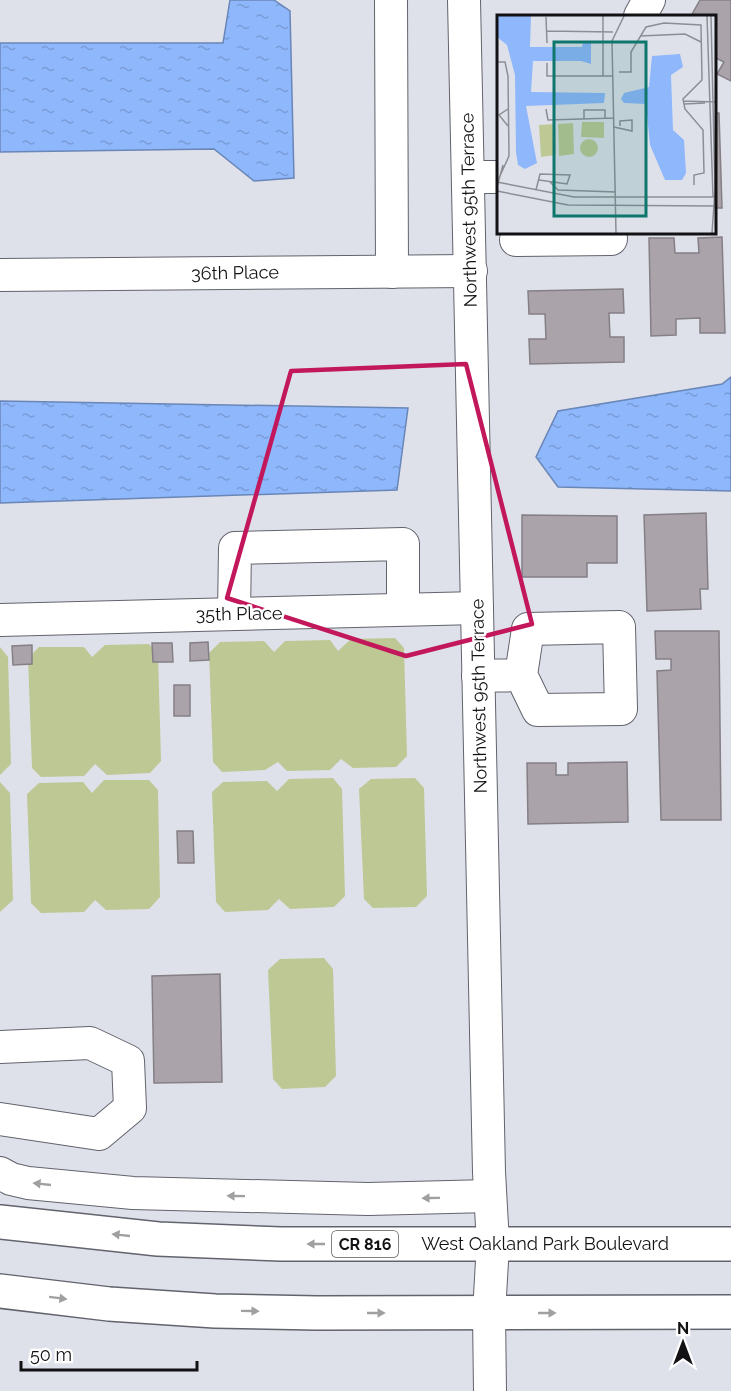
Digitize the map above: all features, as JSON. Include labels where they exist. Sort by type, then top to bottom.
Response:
[{"type":"main road","name":"West Oakland Park Boulevard","points":[[0,1222],[158,1239],[281,1244],[731,1244]]},
{"type":"main road","points":[[0,1291],[109,1304],[215,1311],[731,1312]]},
{"type":"street","points":[[391,0],[392,272]]},
{"type":"street","name":"Northwest 95th Terrace","points":[[464,0],[490,1196],[493,1244],[489,1313],[490,1391]]},
{"type":"street","points":[[641,15],[649,0]]},
{"type":"street","points":[[468,177],[497,177]]},
{"type":"street","points":[[516,240],[611,239],[610,234]]},
{"type":"street","name":"36th Place","points":[[0,275],[471,271]]},
{"type":"street","points":[[234,614],[235,548],[403,544],[403,609]]},
{"type":"street","name":"35th Place","points":[[0,620],[477,608]]},
{"type":"street","points":[[478,676],[521,675]]},
{"type":"street","points":[[0,1047],[90,1043],[128,1061],[129,1108],[99,1134],[0,1119]]},
{"type":"street","points":[[0,1173],[11,1179],[28,1183],[133,1193],[369,1199],[490,1196]]},
{"type":"highlighted area","points":[[466,364],[532,624],[406,656],[227,598],[291,371]]},
{"type":"green space","points":[[395,638],[404,648],[407,756],[396,767],[353,768],[341,759],[330,770],[287,771],[278,762],[265,770],[222,772],[213,762],[209,653],[220,642],[264,641],[274,652],[285,641],[330,640],[338,651],[351,639]]},
{"type":"green space","points":[[149,644],[158,654],[161,761],[150,773],[107,775],[95,764],[84,776],[41,777],[32,768],[28,658],[39,647],[84,647],[92,657],[105,645]]},
{"type":"green space","points":[[0,647],[8,657],[11,764],[0,775]]},
{"type":"green space","points":[[333,778],[342,789],[345,896],[334,907],[290,909],[279,899],[268,910],[225,912],[216,902],[212,792],[223,782],[267,781],[277,791],[289,779]]},
{"type":"green space","points":[[415,778],[424,788],[427,896],[416,907],[373,908],[364,899],[359,789],[371,779]]},
{"type":"green space","points":[[104,780],[149,780],[158,790],[160,897],[149,909],[106,910],[95,900],[84,912],[41,913],[31,903],[27,794],[39,783],[83,782],[92,793]]},
{"type":"green space","points":[[0,782],[10,793],[13,900],[0,912]]},
{"type":"green space","points":[[324,958],[333,969],[336,1076],[325,1087],[282,1089],[273,1079],[268,970],[280,959]]},
{"type":"water","points":[[230,0],[274,0],[290,11],[294,178],[254,181],[214,149],[0,152],[0,43],[223,43]]},
{"type":"water","points":[[731,377],[731,491],[558,487],[536,457],[558,411],[722,384]]},
{"type":"water","points":[[0,401],[408,408],[397,490],[0,503]]},
{"type":"building","points":[[700,0],[731,0],[731,81],[717,74],[724,62],[716,58],[716,15],[692,15]]},
{"type":"building","points":[[716,113],[719,113],[722,208],[716,208]]},
{"type":"building","points":[[722,237],[725,333],[700,333],[700,318],[676,319],[676,335],[651,336],[649,238],[674,238],[675,253],[699,253],[698,238]]},
{"type":"building","points":[[623,289],[624,313],[609,313],[610,337],[624,337],[624,362],[530,364],[529,339],[546,339],[545,314],[529,314],[528,291]]},
{"type":"building","points":[[706,513],[708,589],[700,589],[701,609],[647,611],[644,515]]},
{"type":"building","points":[[522,515],[617,516],[617,563],[587,563],[587,577],[522,577]]},
{"type":"building","points":[[655,631],[719,631],[721,820],[661,820],[657,671],[671,670],[671,659],[656,659]]},
{"type":"building","points":[[208,642],[209,660],[190,661],[190,643]]},
{"type":"building","points":[[152,643],[172,643],[173,662],[153,662]]},
{"type":"building","points":[[32,645],[32,664],[13,665],[12,646]]},
{"type":"building","points":[[174,685],[190,685],[190,716],[174,716]]},
{"type":"building","points":[[627,762],[628,822],[528,824],[527,763],[556,763],[556,775],[568,775],[568,763]]},
{"type":"building","points":[[177,831],[193,831],[194,863],[178,863]]},
{"type":"building","points":[[220,974],[222,1082],[154,1083],[152,976]]}]
